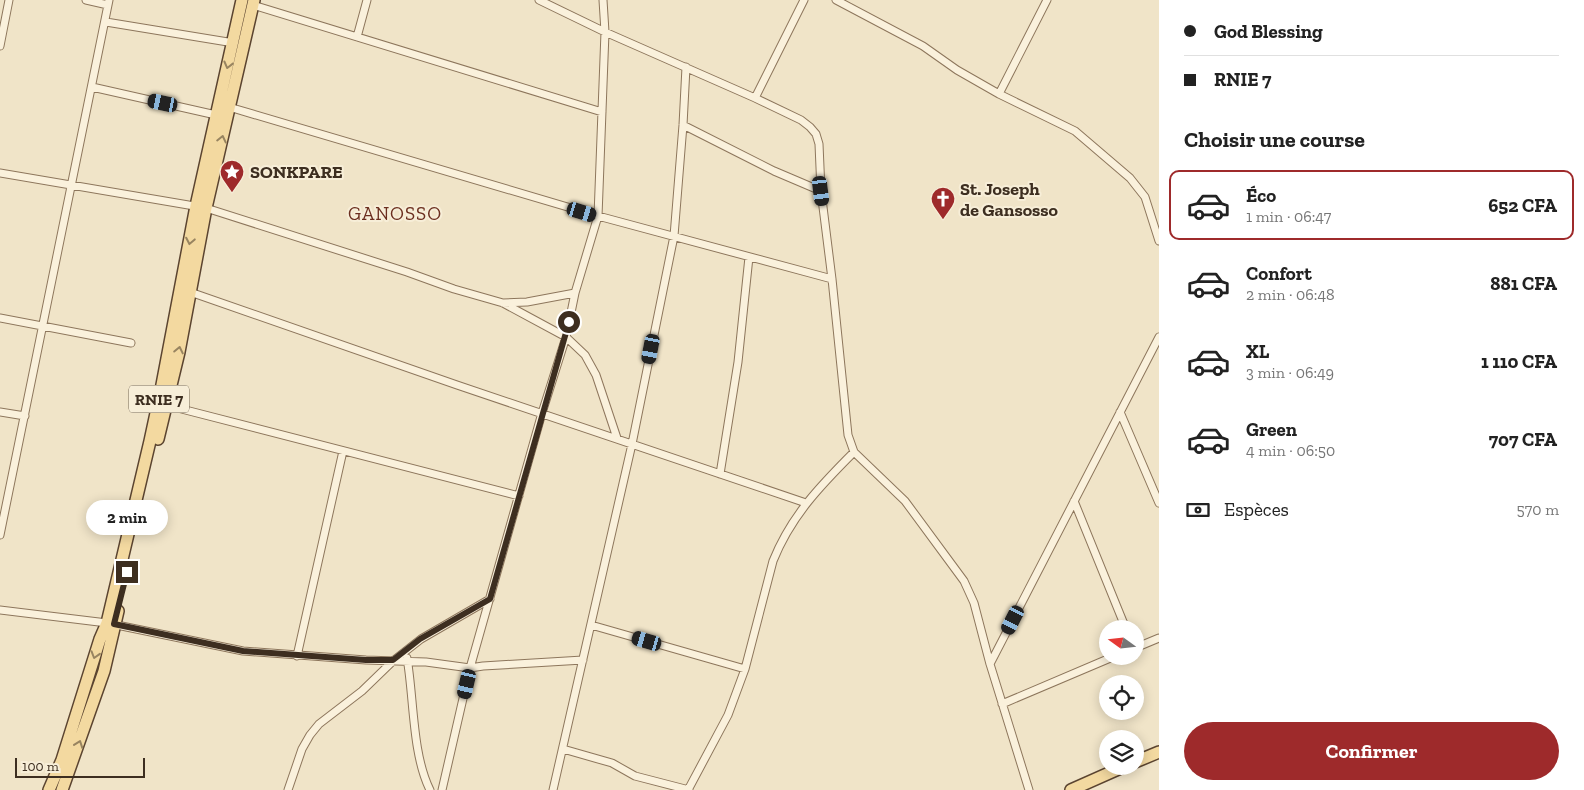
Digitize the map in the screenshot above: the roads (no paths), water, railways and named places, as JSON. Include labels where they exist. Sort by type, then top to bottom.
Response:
[{"type":"main road","name":"RNIE 7","points":[[50,790],[62,760],[100,639],[111,624],[166,405],[190,292],[216,114],[234,43],[250,2]]},
{"type":"main road","name":"RNIE 7","points":[[62,790],[104,671],[111,624],[161,390],[201,207],[229,107],[250,2]]},
{"type":"main road","points":[[1144,758],[1159,752]]},
{"type":"main road","points":[[1070,790],[1104,775]]},
{"type":"street","points":[[0,46],[9,0]]},
{"type":"street","points":[[0,535],[2,512],[25,416],[106,22],[109,2],[86,0]]},
{"type":"street","points":[[358,38],[367,0]]},
{"type":"street","points":[[539,0],[605,32],[801,120],[816,134],[819,144],[821,191],[848,435],[854,452],[906,501],[964,581],[974,603],[990,664],[1029,790]]},
{"type":"street","points":[[442,790],[470,668],[542,413],[566,337],[575,293],[598,216],[605,32],[603,0]]},
{"type":"street","points":[[755,98],[804,0]]},
{"type":"street","points":[[836,0],[924,46],[957,70],[999,94],[1075,131],[1125,173],[1145,197],[1159,241]]},
{"type":"street","points":[[999,94],[1047,0]]},
{"type":"street","points":[[250,2],[358,38],[602,112]]},
{"type":"street","points":[[106,22],[234,43]]},
{"type":"street","points":[[554,790],[632,444],[674,236],[686,67]]},
{"type":"street","points":[[92,87],[216,114]]},
{"type":"street","points":[[229,107],[598,216],[832,279]]},
{"type":"street","points":[[683,125],[774,171],[821,191]]},
{"type":"street","points":[[0,173],[201,207],[454,289],[503,302],[566,337],[585,355],[591,365],[617,438]]},
{"type":"street","points":[[720,474],[738,362],[749,257]]},
{"type":"street","points":[[190,292],[448,382],[806,503]]},
{"type":"street","points":[[503,302],[527,302],[575,293]]},
{"type":"street","points":[[0,318],[131,343]]},
{"type":"street","points":[[990,664],[1159,337]]},
{"type":"street","points":[[166,405],[519,496]]},
{"type":"street","points":[[0,412],[25,416]]},
{"type":"street","points":[[1120,412],[1159,503]]},
{"type":"street","points":[[297,656],[343,451]]},
{"type":"street","points":[[563,749],[612,763],[635,776],[689,790],[728,715],[745,668],[773,562],[784,537],[806,503],[854,452]]},
{"type":"street","points":[[1074,501],[1122,620]]},
{"type":"street","points":[[288,790],[302,749],[319,724],[362,691],[393,660],[420,639],[490,599]]},
{"type":"street","points":[[0,610],[111,624],[243,651],[297,656],[426,662],[470,668],[583,660]]},
{"type":"street","points":[[591,625],[745,668]]},
{"type":"street","points":[[1144,644],[1159,638]]},
{"type":"street","points":[[406,650],[411,675],[417,743],[424,778],[430,790]]},
{"type":"street","points":[[1002,704],[1099,663]]},
{"type":"place","name":"SONKPARE","points":[[232,193]]},
{"type":"place","name":"St. Joseph de Gansosso","points":[[943,220]]},
{"type":"district","name":"GANOSSO","points":[[395,213]]}]
